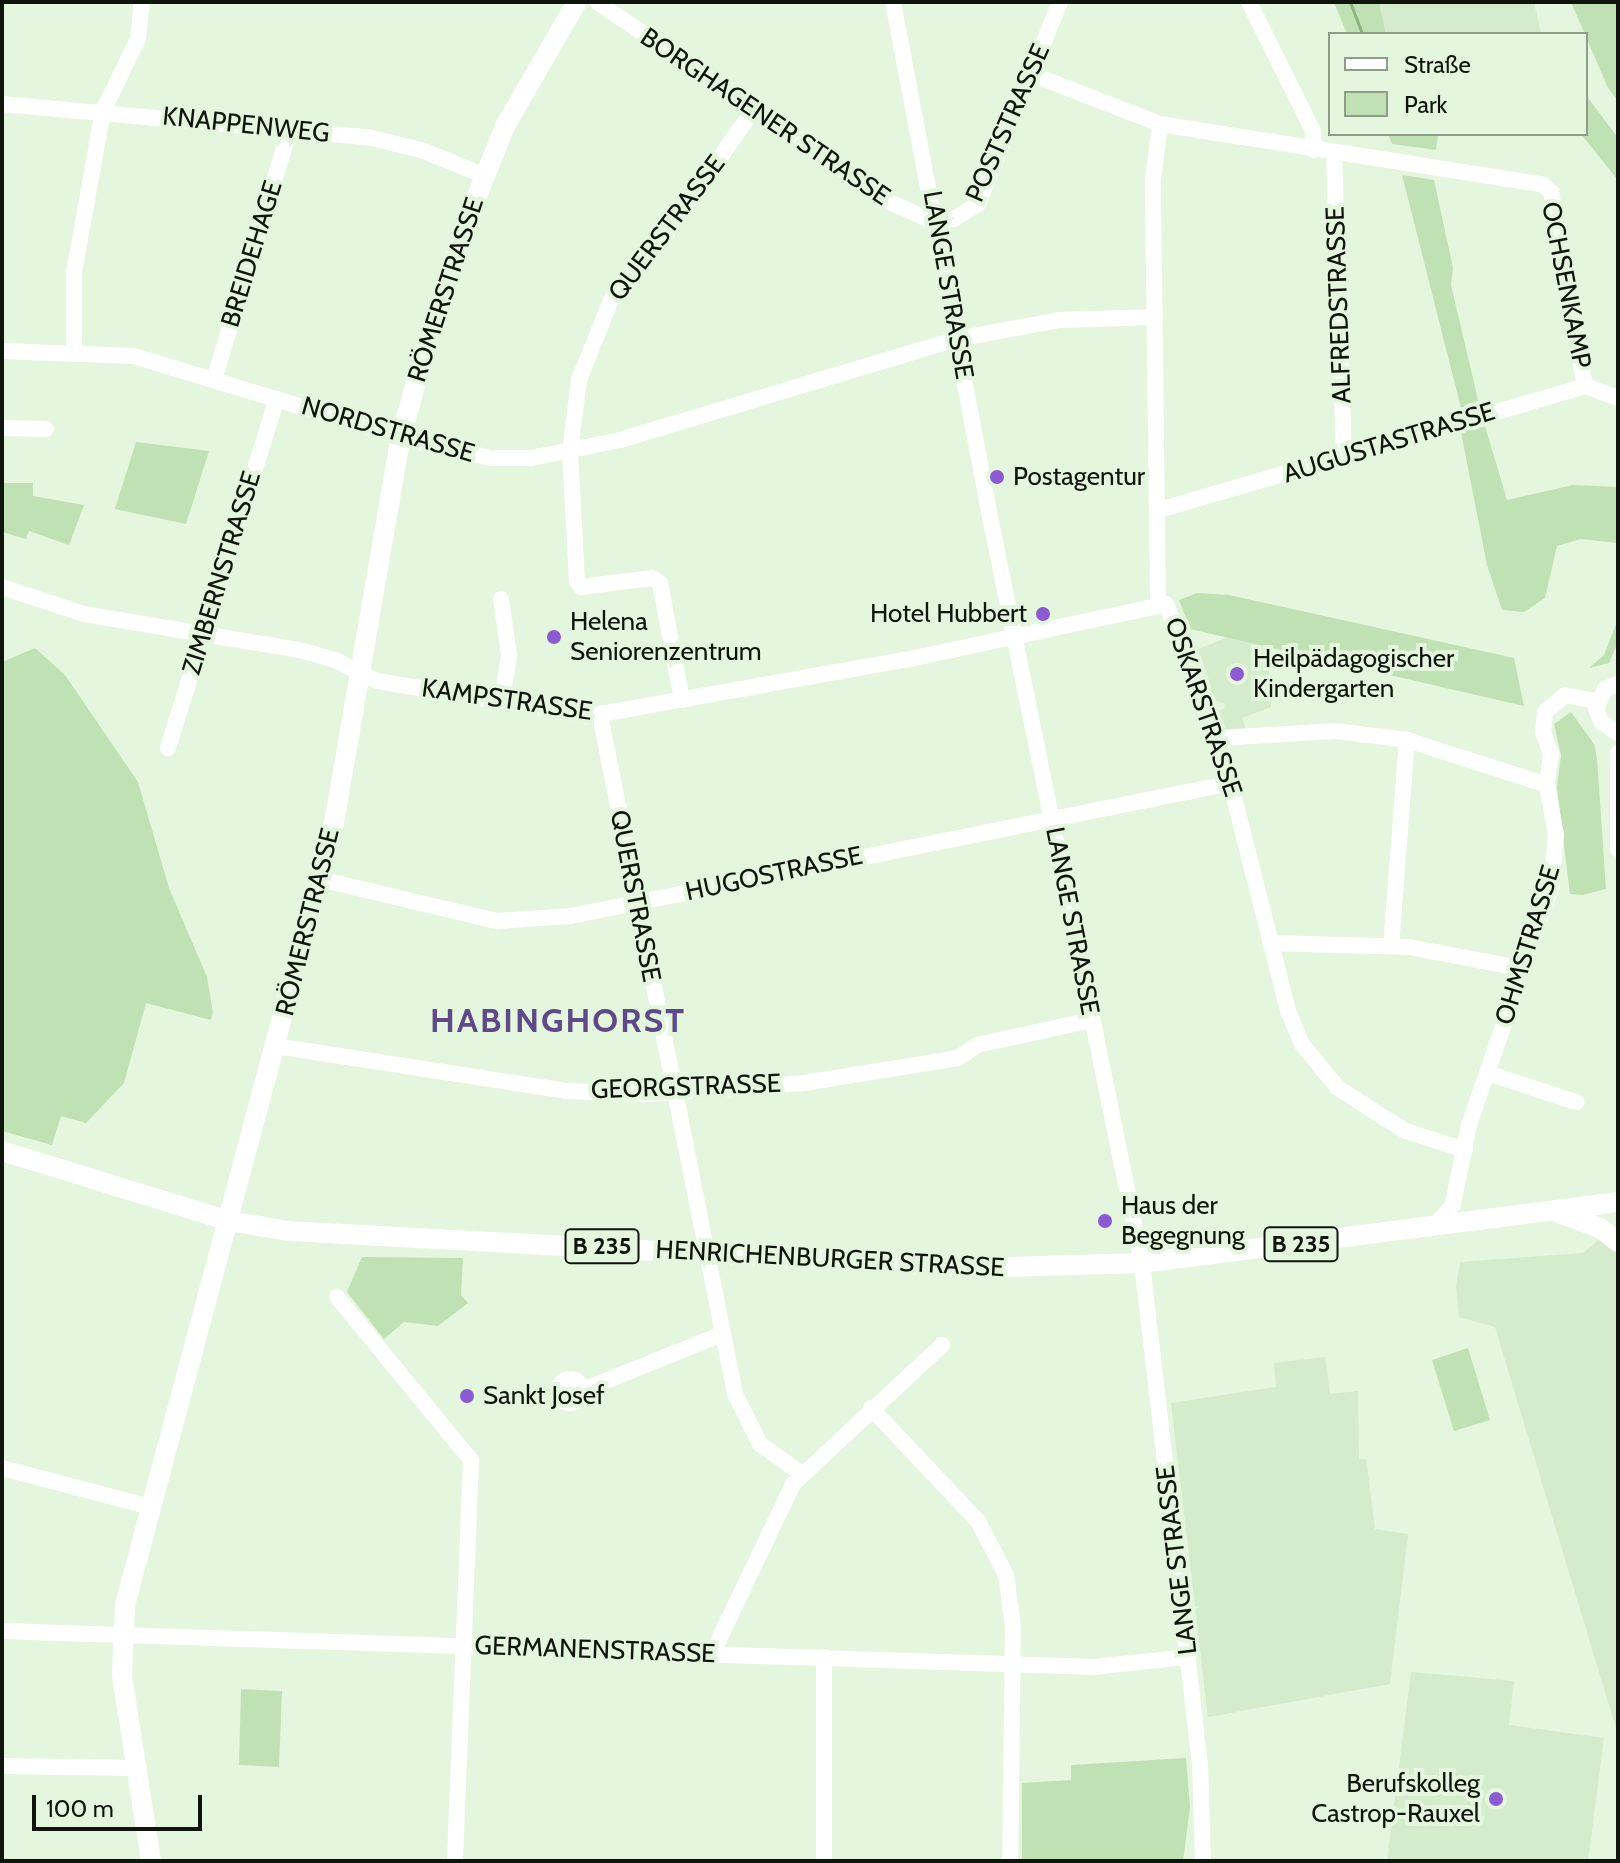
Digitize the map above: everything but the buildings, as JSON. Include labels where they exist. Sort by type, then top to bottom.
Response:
[{"type":"main road","name":"RÖMERSTRASSE","points":[[151,1861],[135,1768],[121,1636],[151,1507],[319,879],[360,672],[401,437],[483,175],[521,95],[577,2]]},
{"type":"main road","name":"HENRICHENBURGER STRASSE","points":[[2,1151],[229,1221],[352,1236],[973,1268],[1142,1263]]},
{"type":"main road","name":"B 235","points":[[1142,1263],[1618,1202]]},
{"type":"main road","points":[[1555,1211],[1600,1228],[1618,1242]]},
{"type":"street","points":[[74,352],[74,272],[103,111],[138,39],[142,2]]},
{"type":"street","name":"BORGHAGENER STRASSE","points":[[597,2],[909,214],[936,223]]},
{"type":"street","name":"LANGE STRASSE","points":[[893,2],[957,339],[1142,1263],[1188,1657],[1206,1856]]},
{"type":"street","name":"POSTSTRASSE","points":[[936,223],[961,216],[978,204],[1060,2]]},
{"type":"street","points":[[1249,2],[1313,131],[1314,150]]},
{"type":"street","name":"OCHSENKAMP","points":[[1031,74],[1160,124],[1543,185],[1551,192],[1585,386]]},
{"type":"street","name":"KNAPPENWEG","points":[[2,104],[290,129],[399,144],[483,175]]},
{"type":"street","name":"QUERSTRASSE","points":[[682,700],[657,579],[581,587],[574,560],[570,453],[579,380],[611,300],[701,188],[753,110]]},
{"type":"street","name":"OSKARSTRASSE","points":[[1160,124],[1153,180],[1158,604],[1171,608],[1219,738],[1288,1011],[1302,1044],[1324,1074],[1406,1131],[1465,1150]]},
{"type":"street","name":"BREIDEHAGE","points":[[214,380],[290,129]]},
{"type":"street","name":"ALFREDSTRASSE","points":[[1334,154],[1344,457]]},
{"type":"street","name":"NORDSTRASSE","points":[[2,351],[134,356],[401,437],[491,458],[570,453],[957,339],[1060,320],[1155,317]]},
{"type":"street","points":[[1585,386],[1618,398]]},
{"type":"street","name":"AUGUSTASTRASSE","points":[[1159,510],[1585,386]]},
{"type":"street","name":"ZIMBERNSTRASSE","points":[[168,748],[277,399]]},
{"type":"street","points":[[2,428],[46,429]]},
{"type":"street","name":"KAMPSTRASSE","points":[[2,587],[84,614],[300,650],[377,681],[600,715],[1017,638],[1158,604]]},
{"type":"street","points":[[501,599],[509,655],[502,701]]},
{"type":"street","points":[[1618,684],[1605,689],[1597,701],[1601,722],[1618,733]]},
{"type":"street","name":"OHMSTRASSE","points":[[1433,1228],[1453,1204],[1487,1073],[1524,969],[1557,861],[1547,785],[1551,754],[1543,732],[1545,712],[1565,695],[1597,701]]},
{"type":"street","name":"QUERSTRASSE","points":[[600,715],[722,1334],[747,1426],[773,1455],[802,1474]]},
{"type":"street","points":[[1219,738],[1336,731],[1407,740],[1547,785]]},
{"type":"street","points":[[1391,946],[1407,740]]},
{"type":"street","points":[[1618,753],[1618,849]]},
{"type":"street","name":"HUGOSTRASSE","points":[[319,879],[450,913],[511,922],[636,902],[1232,783]]},
{"type":"street","points":[[1273,943],[1391,946],[1524,969]]},
{"type":"street","name":"GEORGSTRASSE","points":[[276,1046],[566,1091],[675,1091],[804,1083],[958,1058],[977,1045],[1092,1020]]},
{"type":"street","points":[[1487,1073],[1576,1102]]},
{"type":"street","points":[[337,1297],[471,1460],[455,1861]]},
{"type":"street","points":[[583,1390],[722,1334]]},
{"type":"street","points":[[712,1654],[715,1639],[802,1474],[942,1345]]},
{"type":"street","points":[[871,1408],[988,1535],[1010,1592],[1010,1861]]},
{"type":"street","points":[[2,1468],[151,1507]]},
{"type":"street","name":"GERMANENSTRASSE","points":[[2,1631],[1094,1667],[1188,1657]]},
{"type":"street","points":[[824,1657],[824,1861]]},
{"type":"street","points":[[2,1766],[135,1768]]},
{"type":"shaded area","points":[[1379,2],[1534,2],[1541,32],[1386,32]]},
{"type":"shaded area","name":"Heilpädagogischer Kindergarten","points":[[1226,638],[1268,647],[1271,707],[1242,718],[1246,729],[1226,732],[1218,711],[1225,708],[1224,703],[1215,701],[1196,650]]},
{"type":"shaded area","points":[[1602,1237],[1618,1242],[1618,1735],[1495,1327],[1459,1317],[1456,1286],[1460,1262],[1583,1253]]},
{"type":"shaded area","points":[[1325,1357],[1330,1394],[1358,1391],[1359,1459],[1366,1459],[1375,1529],[1408,1534],[1390,1684],[1208,1717],[1171,1403],[1276,1387],[1274,1363]]},
{"type":"shaded area","name":"Berufskolleg Castrop-Rauxel","points":[[1411,1672],[1514,1681],[1509,1725],[1604,1738],[1588,1861],[1387,1861]]},
{"type":"green space","points":[[1334,2],[1379,2],[1386,32],[1346,32]]},
{"type":"green space","points":[[1571,2],[1618,2],[1618,101],[1608,88],[1588,42],[1588,32],[1584,32]]},
{"type":"green space","points":[[1588,98],[1618,138],[1618,180],[1583,136],[1588,136]]},
{"type":"green space","points":[[1389,136],[1438,136],[1436,150],[1392,144]]},
{"type":"green space","points":[[1402,175],[1434,180],[1453,268],[1451,285],[1479,404],[1461,408]]},
{"type":"green space","points":[[1485,426],[1507,500],[1573,485],[1618,487],[1618,543],[1580,539],[1557,546],[1545,598],[1524,612],[1502,610],[1487,565],[1461,432]]},
{"type":"green space","points":[[136,442],[209,451],[186,524],[115,509]]},
{"type":"green space","points":[[2,483],[33,483],[33,496],[84,505],[69,545],[29,531],[26,539],[2,532]]},
{"type":"green space","points":[[1197,593],[1229,595],[1514,658],[1524,706],[1190,629],[1179,600]]},
{"type":"green space","points":[[1618,619],[1618,642],[1609,663],[1589,668],[1604,655]]},
{"type":"green space","points":[[35,648],[65,675],[138,782],[169,888],[207,977],[213,1013],[211,1020],[146,1003],[124,1083],[86,1123],[61,1116],[52,1145],[2,1131],[2,662]]},
{"type":"green space","points":[[1571,712],[1594,744],[1597,759],[1606,889],[1583,895],[1570,894],[1557,787],[1561,755],[1554,724]]},
{"type":"green space","points":[[362,1257],[463,1258],[461,1295],[468,1303],[438,1326],[404,1322],[384,1339],[347,1292]]},
{"type":"green space","points":[[1468,1348],[1490,1420],[1454,1431],[1432,1360]]},
{"type":"green space","points":[[241,1689],[282,1691],[279,1767],[239,1765]]},
{"type":"green space","points":[[1186,1758],[1190,1807],[1183,1861],[1022,1861],[1022,1783],[1071,1780],[1071,1765]]},
{"type":"waterway","points":[[1350,2],[1361,32]]},
{"type":"place","name":"Postagentur","points":[[997,477]]},
{"type":"place","name":"Hotel Hubbert","points":[[1043,614]]},
{"type":"place","name":"Helena Seniorenzentrum","points":[[554,637]]},
{"type":"place","name":"Heilpädagogischer Kindergarten","points":[[1237,674]]},
{"type":"place","name":"Haus der Begegnung","points":[[1105,1221]]},
{"type":"place","name":"Sankt Josef","points":[[467,1396]]},
{"type":"place","name":"Berufskolleg Castrop-Rauxel","points":[[1496,1799]]},
{"type":"district","name":"HABINGHORST","points":[[558,1021]]}]
